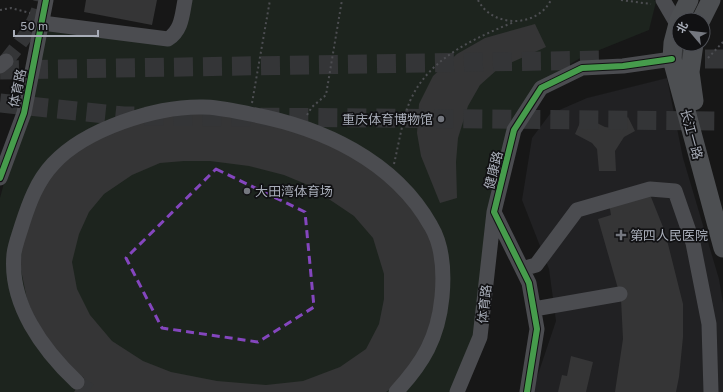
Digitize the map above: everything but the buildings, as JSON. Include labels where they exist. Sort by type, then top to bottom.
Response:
[{"type":"main road","name":"长江一路","points":[[683,12],[689,0]]},
{"type":"main road","points":[[705,12],[711,0]]},
{"type":"main road","name":"长江一路","points":[[673,52],[672,60],[723,248]]},
{"type":"main road","name":"长江一路","points":[[693,52],[690,72],[692,93],[723,204]]},
{"type":"street","name":"体育路","points":[[0,178],[24,113],[46,0]]},
{"type":"street","points":[[42,19],[168,39],[173,36],[181,25],[185,0]]},
{"type":"street","points":[[665,2],[672,12]]},
{"type":"street","name":"健康路","points":[[494,212],[514,130],[541,88],[582,68],[623,66],[672,60]]},
{"type":"street","points":[[77,382],[57,363],[33,330],[17,287],[14,270],[14,253],[31,196],[52,164],[83,140],[119,123],[158,112],[203,107],[278,119],[319,132],[358,152],[391,176],[415,202],[432,227],[441,254],[443,287],[440,317],[430,346],[414,373],[396,392]]},
{"type":"street","points":[[522,269],[536,265],[577,210],[650,189],[675,191],[693,243],[709,324],[711,392]]},
{"type":"street","name":"体育路","points":[[457,392],[480,337],[494,212]]},
{"type":"street","points":[[494,212],[529,283],[534,309],[537,329],[527,392]]},
{"type":"street","points":[[534,309],[620,294]]},
{"type":"path","points":[[250,114],[270,0]]},
{"type":"path","points":[[300,126],[312,107],[326,95],[342,0]]},
{"type":"path","points":[[478,0],[489,14],[501,20],[514,22]]},
{"type":"path","points":[[391,176],[406,113],[416,89],[435,65],[451,53],[487,33],[514,22],[528,20],[540,13],[551,0]]},
{"type":"path","points":[[621,0],[665,2]]},
{"type":"path","points":[[0,10],[11,8],[42,19]]},
{"type":"path","points":[[708,58],[723,42]]},
{"type":"highlighted area","points":[[216,169],[305,212],[314,307],[258,342],[162,328],[126,258]]},
{"type":"shaded area","name":"大田湾体育场","points":[[190,0],[654,0],[656,2],[649,30],[582,57],[539,83],[507,129],[473,336],[450,392],[0,392],[0,198],[45,28],[167,46],[174,42],[183,32],[187,21]]},
{"type":"shaded area","name":"第四人民医院","points":[[667,78],[683,158],[719,279],[723,303],[723,392],[532,392],[556,321],[549,269],[522,200],[532,138],[550,114],[587,98]]},
{"type":"tunnel","points":[[6,61],[32,25],[41,0]]},
{"type":"tunnel","points":[[676,59],[723,59]]},
{"type":"tunnel","points":[[0,70],[606,60]]},
{"type":"tunnel","points":[[0,103],[124,116],[723,121]]},
{"type":"tunnel","points":[[77,382],[91,392]]},
{"type":"cycle path","points":[[0,178],[24,113],[46,0]]},
{"type":"cycle path","points":[[527,392],[537,329],[529,283],[494,212],[514,130],[541,88],[582,68],[623,66],[672,59]]},
{"type":"place","name":"重庆体育博物馆","points":[[441,119]]},
{"type":"place","name":"大田湾体育场","points":[[247,191]]},
{"type":"place","name":"第四人民医院","points":[[621,235]]}]
